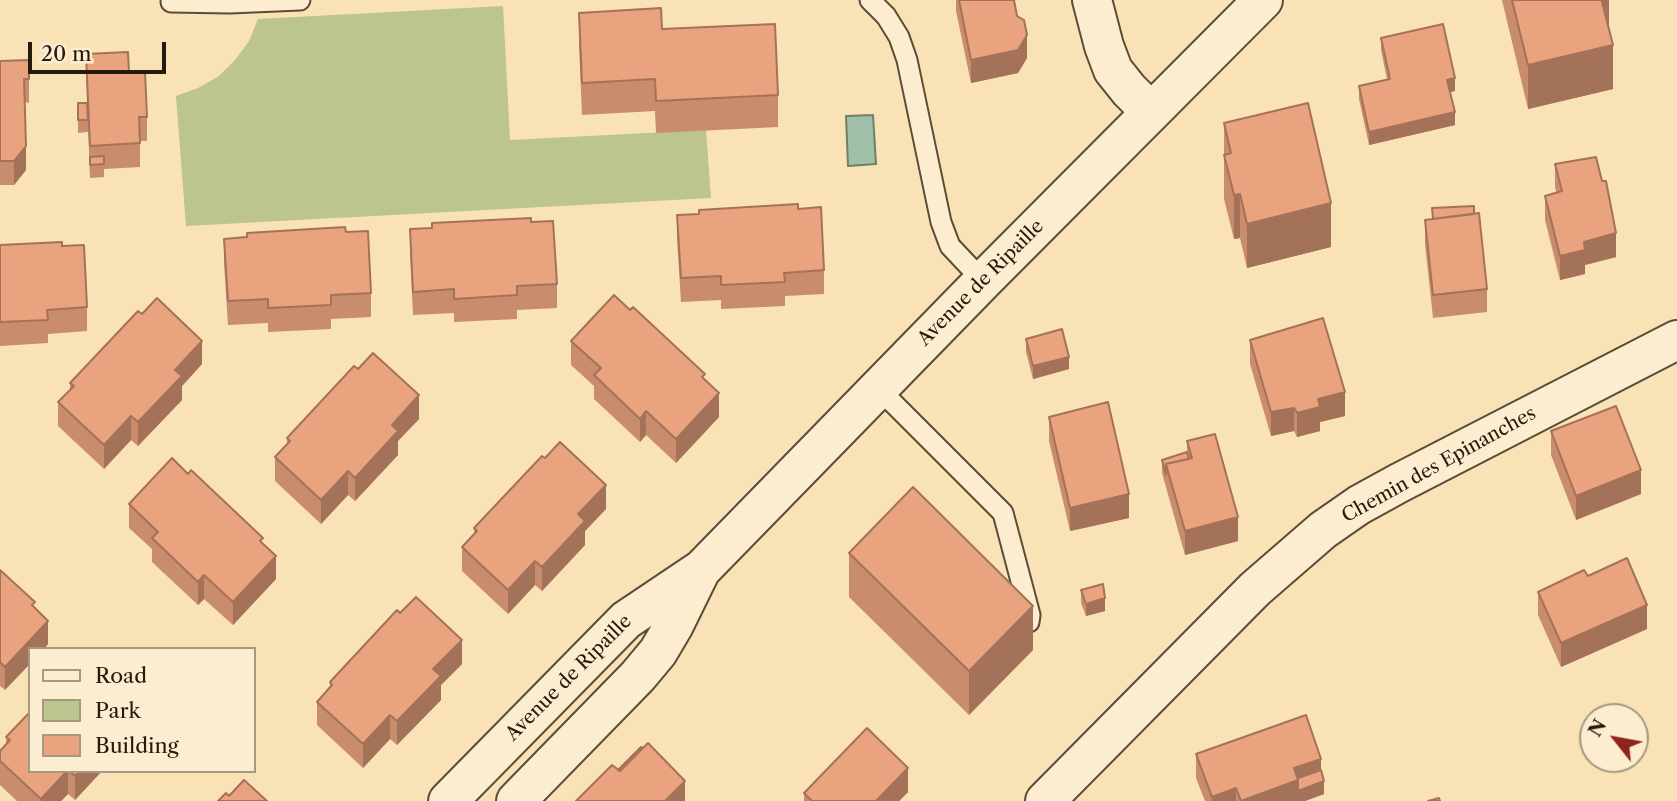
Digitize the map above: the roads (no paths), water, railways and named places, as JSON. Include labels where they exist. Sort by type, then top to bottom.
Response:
[{"type":"street","points":[[1093,0],[1113,70],[1151,112]]},
{"type":"street","name":"Avenue de Ripaille","points":[[448,801],[625,620],[702,569],[983,281],[1263,0]]},
{"type":"street","name":"Chemin des Epinanches","points":[[1045,801],[1255,589],[1323,530],[1359,505],[1399,483],[1677,340]]},
{"type":"street","name":"Avenue de Ripaille","points":[[516,801],[658,652],[702,569]]},
{"type":"lane","points":[[171,2],[300,0]]},
{"type":"lane","points":[[870,0],[886,16],[899,37],[907,60],[942,222],[950,246],[983,281]]},
{"type":"lane","points":[[878,388],[1003,513],[1030,615],[1028,628],[1021,638]]}]
